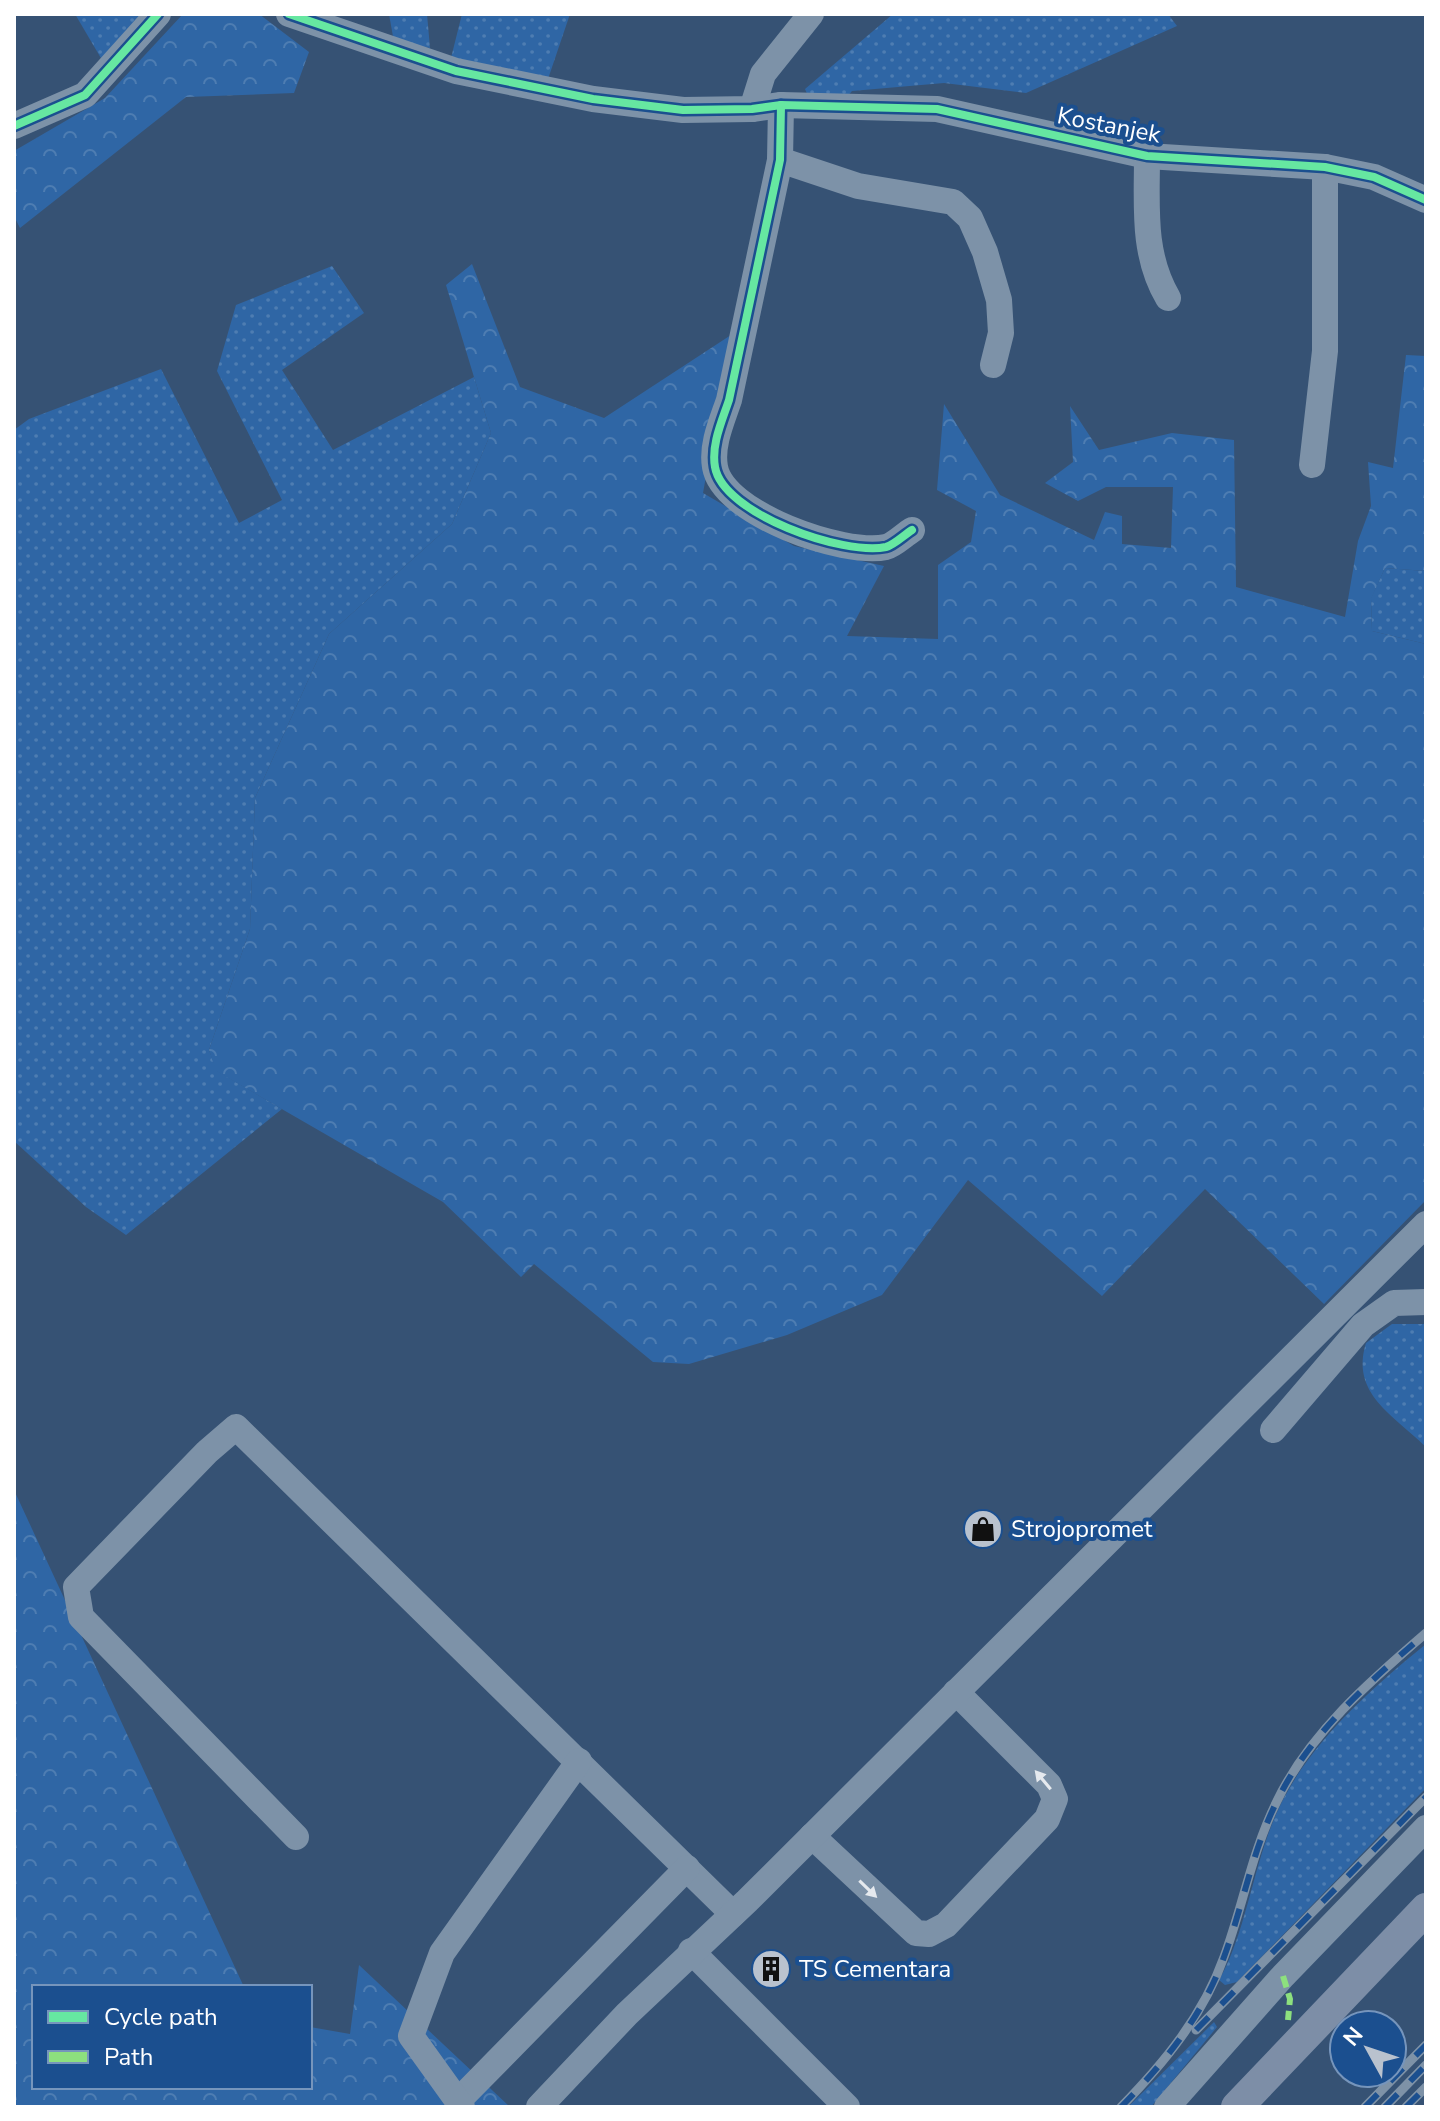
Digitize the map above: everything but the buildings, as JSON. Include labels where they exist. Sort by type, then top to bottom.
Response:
[{"type":"main road","points":[[1237,2107],[1426,1909]]},
{"type":"street","points":[[14,126],[85,95],[158,14]]},
{"type":"street","name":"Kostanjek","points":[[289,14],[456,71],[593,99],[683,110],[752,109],[781,105],[937,109],[1147,156],[1325,167],[1374,177],[1426,200]]},
{"type":"street","points":[[752,109],[763,74],[811,14]]},
{"type":"street","points":[[781,105],[780,160],[729,400],[716,439],[715,467],[722,483],[745,503],[792,531],[853,546],[888,547],[912,530]]},
{"type":"street","points":[[1147,156],[1147,243],[1157,279],[1168,298]]},
{"type":"street","points":[[780,160],[858,186],[953,202],[970,218],[985,252],[999,300],[1001,333],[993,365]]},
{"type":"street","points":[[1312,465],[1325,351],[1325,167]]},
{"type":"street","points":[[539,2107],[691,1951],[812,1836],[1426,1224]]},
{"type":"street","points":[[1273,1430],[1363,1325],[1394,1303],[1426,1302]]},
{"type":"street","points":[[296,1837],[81,1617],[76,1587],[207,1452],[236,1427],[733,1914]]},
{"type":"street","points":[[812,1836],[916,1933],[929,1934],[946,1925],[1047,1819],[1055,1799],[1049,1785],[956,1692]]},
{"type":"street","points":[[579,1761],[442,1953],[411,2036],[460,2104],[687,1868]]},
{"type":"street","points":[[1167,2107],[1283,1976],[1426,1828]]},
{"type":"street","points":[[691,1951],[847,2107]]},
{"type":"green space","points":[[75,14],[143,14],[105,65]]},
{"type":"green space","points":[[183,14],[259,14],[309,52],[294,93],[186,97],[20,228],[14,216],[14,151],[105,98]]},
{"type":"green space","points":[[389,14],[427,14],[430,48],[394,42]]},
{"type":"green space","points":[[462,14],[570,14],[548,79],[451,58]]},
{"type":"green space","points":[[893,14],[1168,14],[1177,26],[1026,93],[944,83],[852,91],[846,98],[808,96],[805,89]]},
{"type":"green space","points":[[472,264],[520,387],[604,418],[731,335],[703,493],[794,546],[884,566],[847,636],[938,639],[938,565],[971,542],[976,511],[937,490],[944,404],[1000,495],[1094,540],[1105,512],[1122,516],[1122,544],[1171,548],[1173,487],[1106,487],[1078,501],[1045,483],[1073,462],[1070,406],[1099,450],[1172,433],[1234,440],[1236,587],[1345,617],[1358,541],[1371,506],[1368,462],[1393,468],[1406,355],[1426,356],[1426,571],[1385,568],[1371,599],[1372,631],[1426,644],[1426,1200],[1324,1304],[1205,1189],[1102,1296],[968,1180],[882,1295],[787,1335],[689,1364],[653,1362],[534,1264],[521,1277],[443,1202],[216,1071],[209,1050],[250,929],[255,798],[329,634],[452,524],[491,433],[446,285]]},
{"type":"green space","points":[[332,266],[364,313],[282,370],[333,450],[474,377],[491,433],[452,524],[329,634],[255,798],[250,929],[209,1050],[217,1071],[282,1109],[126,1235],[86,1207],[14,1141],[14,430],[29,419],[161,369],[239,523],[282,500],[217,371],[236,305]]},
{"type":"green space","points":[[1385,568],[1426,571],[1426,644],[1372,631],[1371,598]]},
{"type":"green space","points":[[1392,1324],[1426,1324],[1426,1447],[1378,1402],[1364,1376],[1366,1343]]},
{"type":"green space","points":[[14,1490],[243,1985],[32,1985],[32,2089],[312,2089],[312,2027],[350,2034],[359,1965],[510,2107],[14,2107]]},
{"type":"green space","points":[[1426,1644],[1426,1788],[1237,1982],[1225,1985],[1219,1980],[1235,1944],[1265,1842],[1284,1797],[1317,1748],[1337,1725]]},
{"type":"green space","points":[[1214,2022],[1217,2027],[1151,2107],[1128,2107]]},
{"type":"railway","points":[[1121,2107],[1167,2056],[1205,1999],[1231,1938],[1268,1820],[1290,1777],[1342,1710],[1426,1633]]},
{"type":"railway","points":[[1196,2030],[1426,1797]]},
{"type":"railway","points":[[1365,2107],[1426,2045]]},
{"type":"railway","points":[[1385,2107],[1426,2065]]},
{"type":"railway","points":[[1406,2107],[1426,2087]]},
{"type":"marked path","points":[[1283,1976],[1290,1999],[1288,2020]]},
{"type":"cycle path","points":[[14,126],[85,95],[158,14]]},
{"type":"cycle path","points":[[289,14],[456,71],[593,99],[683,110],[752,109],[781,105],[937,109],[1147,156],[1325,167],[1374,177],[1426,200]]},
{"type":"cycle path","points":[[781,105],[780,160],[729,400],[716,442],[715,467],[723,484],[739,501],[788,528],[816,538],[843,545],[886,547],[912,530]]},
{"type":"place","name":"Strojopromet","points":[[983,1529]]},
{"type":"place","name":"TS Cementara","points":[[771,1969]]}]
